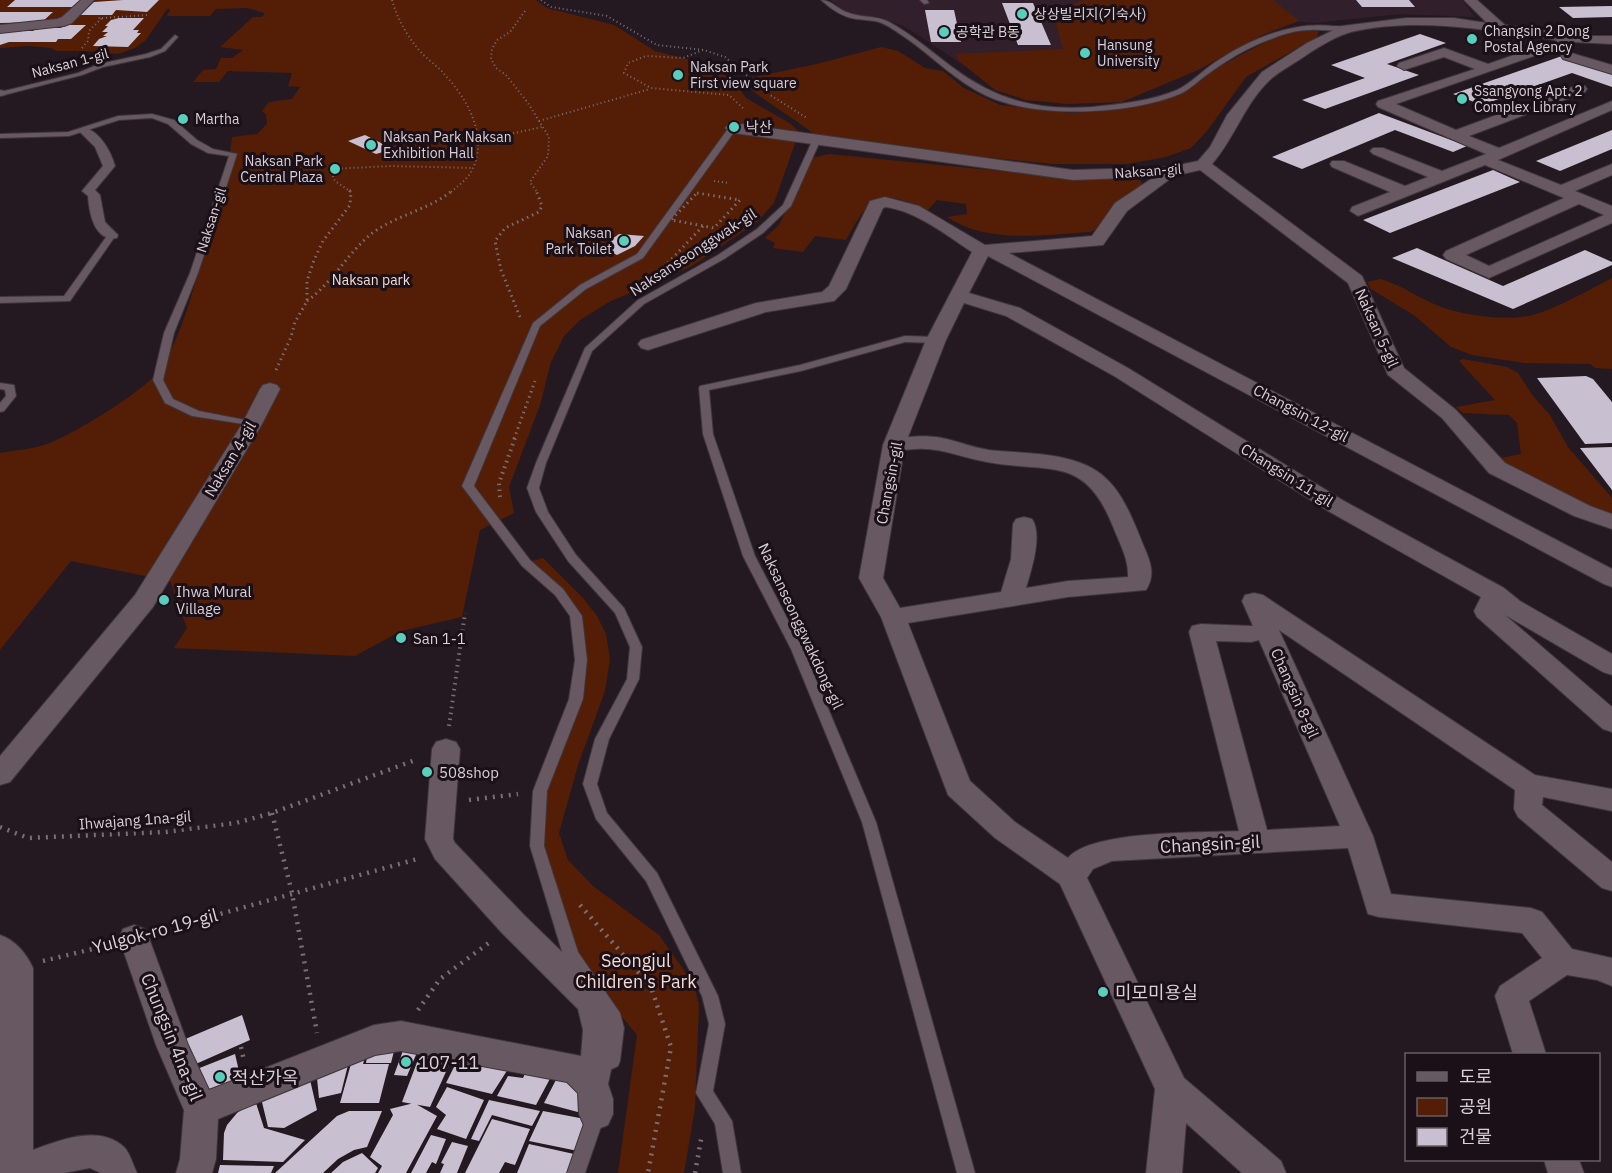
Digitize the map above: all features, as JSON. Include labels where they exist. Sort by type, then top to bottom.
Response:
[{"type":"street","points":[[0,28],[59,23],[67,20],[88,0]]},
{"type":"street","points":[[1470,0],[1501,28]]},
{"type":"street","name":"Naksan-gil","points":[[733,128],[1073,175],[1168,171],[1203,165],[1217,149],[1232,118],[1267,75],[1312,46],[1347,29],[1429,21],[1575,38],[1612,40]]},
{"type":"street","points":[[1575,38],[1383,104],[1457,135],[1492,157],[1561,191],[1612,212]]},
{"type":"street","points":[[1404,66],[1444,52],[1488,69]]},
{"type":"street","points":[[1568,56],[1612,70]]},
{"type":"street","points":[[1457,135],[1580,89]]},
{"type":"street","points":[[1358,211],[1612,105]]},
{"type":"street","points":[[84,130],[92,135],[107,156],[109,165],[88,191],[94,195],[96,220],[100,227],[112,235]]},
{"type":"street","points":[[1378,151],[1442,177]]},
{"type":"street","points":[[1338,164],[1404,192]]},
{"type":"street","name":"Naksan 5-gil","points":[[1203,165],[1356,280],[1395,372],[1449,414],[1497,468],[1582,511],[1612,522]]},
{"type":"street","points":[[1561,191],[1612,169]]},
{"type":"street","points":[[986,250],[1097,241],[1121,207],[1161,180],[1168,171]]},
{"type":"street","points":[[1579,198],[1452,255],[1489,273],[1612,217]]},
{"type":"street","name":"Changsin 12-gil","points":[[648,344],[763,307],[814,300],[832,295],[837,290],[876,205],[881,201],[896,202],[917,211],[986,250],[1612,579]]},
{"type":"street","name":"Changsin-gil","points":[[986,250],[958,295],[936,340],[894,445],[871,578],[893,616],[958,787],[1005,830],[1071,876],[1172,1089],[1268,1173]]},
{"type":"street","name":"Changsin 11-gil","points":[[958,295],[1013,312],[1122,372],[1336,506],[1495,594],[1511,607],[1612,666]]},
{"type":"street","name":"Naksan 4-gil","points":[[0,775],[144,601],[252,424],[270,389]]},
{"type":"street","points":[[893,616],[1068,589],[1138,584],[1141,570],[1127,531],[1099,482],[1092,475],[1070,466],[990,457],[936,442],[894,445]]},
{"type":"street","points":[[1011,598],[1023,559],[1024,524]]},
{"type":"street","points":[[1495,594],[1486,611],[1612,722]]},
{"type":"street","name":"Changsin 8-gil","points":[[1563,961],[1531,921],[1379,905],[1359,836],[1254,601],[1530,785],[1612,800]]},
{"type":"street","points":[[1251,634],[1201,632],[1256,842]]},
{"type":"street","points":[[446,748],[440,838],[445,851],[513,924],[589,999],[594,1020],[591,1044],[580,1056],[552,1063]]},
{"type":"street","points":[[1530,785],[1528,808],[1612,879]]},
{"type":"street","name":"Changsin-gil","points":[[1071,876],[1083,861],[1110,850],[1359,836]]},
{"type":"street","name":"Chungsin 4na-gil","points":[[134,938],[172,1045],[201,1110],[198,1159],[194,1173]]},
{"type":"street","points":[[571,955],[600,1025],[600,1088]]},
{"type":"street","points":[[8,958],[17,1163],[86,1151],[100,1152],[111,1158],[119,1173]]},
{"type":"street","points":[[1529,1053],[1511,996],[1563,961],[1599,966],[1612,972]]},
{"type":"street","points":[[201,1110],[374,1040],[401,1036],[552,1063],[582,1073],[600,1088]]},
{"type":"street","points":[[1164,1173],[1172,1089]]},
{"type":"lane","points":[[824,0],[846,15],[885,22],[972,85],[996,98],[1023,106],[1051,109],[1081,110],[1161,98],[1186,87],[1200,76],[1265,37],[1286,30],[1307,27],[1347,29]]},
{"type":"lane","name":"Naksan 1-gil","points":[[0,93],[80,74],[101,64],[148,56],[163,50],[175,37]]},
{"type":"lane","name":"Naksan-gil","points":[[0,136],[51,136],[84,130],[118,118],[152,116],[171,122],[194,142],[211,151],[233,154],[194,273],[169,333],[158,380],[169,401],[196,414],[252,424]]},
{"type":"lane","points":[[576,1173],[615,1044],[614,1021],[607,1005],[571,955],[537,846],[540,791],[576,699],[581,660],[576,616],[559,592],[526,563],[468,486],[536,325],[583,287],[640,256],[733,128]]},
{"type":"lane","name":"Naksanseonggwak-gil","points":[[732,1173],[723,1121],[704,1093],[717,1024],[711,996],[652,877],[601,815],[591,784],[602,739],[633,679],[636,647],[620,611],[572,558],[542,512],[533,488],[541,463],[588,350],[641,302],[720,257],[760,231],[787,206],[817,139]]},
{"type":"lane","points":[[0,300],[67,299],[112,235]]},
{"type":"lane","name":"Naksanseonggwakdong-gil","points":[[936,340],[905,339],[801,368],[704,388],[708,434],[749,556],[797,649],[869,822],[966,1173]]},
{"type":"lane","points":[[0,386],[10,387],[11,396],[0,409]]},
{"type":"path","points":[[270,389],[295,322],[307,301],[322,292],[367,237],[382,226],[439,201],[456,189],[474,168],[478,141],[469,108],[443,72],[426,59],[408,36],[392,0]]},
{"type":"path","points":[[541,0],[551,7],[607,16],[657,45],[704,50],[725,57],[770,95],[813,122],[820,131],[817,139]]},
{"type":"path","points":[[525,11],[510,32],[497,40],[492,49],[491,59],[496,68],[506,75],[528,103],[543,127],[549,138],[549,156],[530,182],[540,197],[542,206],[539,212],[505,228],[495,241],[501,270],[519,316],[536,325]]},
{"type":"path","points":[[102,18],[148,15]]},
{"type":"path","points":[[651,88],[624,73],[628,63],[646,56],[683,58],[704,50]]},
{"type":"path","points":[[538,121],[651,88],[729,95],[746,111]]},
{"type":"path","points":[[478,141],[543,127]]},
{"type":"path","points":[[307,301],[307,281],[314,260],[323,241],[350,205],[352,198],[351,192],[334,181],[330,169],[391,166],[474,168]]},
{"type":"path","points":[[711,180],[729,183]]},
{"type":"path","points":[[698,193],[740,200],[714,228],[672,220],[698,193]]},
{"type":"path","points":[[446,748],[465,613]]},
{"type":"path","name":"Ihwajang 1na-gil","points":[[0,827],[28,838],[165,832],[236,823],[272,813],[446,748]]},
{"type":"path","points":[[442,804],[540,791]]},
{"type":"path","points":[[272,813],[292,893],[322,1060]]},
{"type":"path","name":"Yulgok-ro 19-gil","points":[[8,958],[134,938],[445,851]]},
{"type":"path","points":[[401,1036],[440,979],[513,924]]},
{"type":"shaded area","name":"Hansung University","points":[[830,0],[1462,0],[1475,17],[1400,14],[1314,23],[1294,21],[998,88],[906,27],[879,17],[849,14]]},
{"type":"green space","name":"Naksan park","points":[[0,0],[536,0],[547,8],[614,25],[655,51],[694,61],[720,72],[736,84],[746,98],[791,124],[799,132],[774,203],[757,222],[692,266],[609,302],[580,320],[564,336],[551,362],[540,405],[509,487],[514,513],[480,530],[462,617],[401,631],[355,656],[174,648],[187,628],[170,581],[71,561],[0,650],[0,453],[32,448],[61,438],[126,399],[161,368],[177,337],[189,304],[228,171],[232,137],[257,134],[267,124],[266,114],[262,111],[269,102],[292,99],[300,87],[288,86],[292,73],[228,71],[219,82],[193,82],[203,70],[216,69],[221,58],[232,58],[243,50],[220,47],[253,17],[262,17],[265,13],[247,8],[216,9],[210,16],[167,16],[170,9],[167,9],[146,40],[135,48],[118,54],[56,51],[51,48],[28,46],[0,48]]},
{"type":"green space","name":"Hansung University","points":[[1084,0],[1273,0],[1299,21],[1262,35],[1198,70],[1122,102],[1067,104],[1026,100],[995,90],[959,61],[956,54],[1063,49],[1052,11]]},
{"type":"green space","points":[[1319,30],[1317,37],[1246,77],[1207,131],[1191,148],[1166,157],[1127,164],[1053,164],[937,152],[814,134],[758,95],[741,80],[821,63],[881,47],[898,51],[925,68],[943,71],[964,88],[1000,105],[1071,113],[1104,111],[1162,101],[1187,90],[1215,69],[1276,36]]},
{"type":"green space","points":[[829,154],[1072,178],[1140,180],[1145,188],[1100,228],[1090,232],[1035,236],[997,234],[963,226],[947,217],[967,214],[966,204],[937,200],[928,210],[911,203],[887,198],[878,199],[870,204],[846,240],[815,236],[803,252],[773,248],[775,243],[765,238],[779,225],[812,158]]},
{"type":"green space","points":[[1612,278],[1612,369],[1595,368],[1590,364],[1524,363],[1472,355],[1451,347],[1415,316],[1371,289],[1367,282],[1380,279],[1444,308],[1483,316],[1510,318],[1542,312]]},
{"type":"green space","points":[[1463,359],[1507,367],[1518,373],[1533,396],[1550,415],[1568,447],[1612,498],[1612,523],[1510,469],[1501,458],[1521,454],[1517,423],[1509,415],[1463,413],[1456,407],[1495,400],[1459,361]]},
{"type":"green space","name":"Seongjul Children's Park","points":[[543,558],[583,598],[597,616],[606,634],[610,659],[605,691],[578,765],[559,833],[568,860],[593,886],[659,935],[693,983],[699,1005],[695,1108],[684,1173],[618,1173],[637,1035],[571,955],[537,846],[540,791],[576,698],[576,616],[526,563]]},
{"type":"building","points":[[15,0],[83,0],[75,7],[7,7]]},
{"type":"building","points":[[159,0],[147,12],[116,10],[112,15],[80,15],[94,2]]},
{"type":"building","points":[[1356,0],[1409,0],[1415,7],[1362,7]]},
{"type":"building","name":"상상빌리지(기숙사)","points":[[1002,3],[1033,3],[1051,45],[1018,45]]},
{"type":"building","points":[[1612,6],[1612,17],[1573,18],[1559,7]]},
{"type":"building","name":"공학관 B동","points":[[925,10],[954,10],[961,42],[931,42]]},
{"type":"building","points":[[0,12],[53,12],[42,22],[0,23]]},
{"type":"building","points":[[144,18],[133,30],[139,30],[137,33],[141,33],[128,47],[93,46],[99,39],[107,36],[103,36],[108,32],[102,32],[108,26],[105,26],[111,20]]},
{"type":"building","points":[[64,25],[86,25],[71,39],[58,39],[56,42],[9,42],[0,45],[0,31],[33,31],[37,28],[61,28]]},
{"type":"building","points":[[1420,34],[1446,43],[1387,64],[1419,75],[1325,109],[1302,100],[1365,78],[1331,65]]},
{"type":"building","points":[[1562,56],[1612,74],[1612,87],[1572,73],[1482,105],[1453,94]]},
{"type":"building","points":[[1379,113],[1467,146],[1453,152],[1395,130],[1302,169],[1272,157]]},
{"type":"building","points":[[1612,130],[1612,149],[1560,171],[1536,161]]},
{"type":"building","name":"Naksan Park Naksan Exhibition Hall","points":[[365,135],[393,149],[376,154],[348,141]]},
{"type":"building","points":[[1493,170],[1520,182],[1390,233],[1363,220]]},
{"type":"building","name":"Naksan Park Toilet","points":[[619,234],[644,236],[635,246],[617,255],[601,247]]},
{"type":"building","points":[[1417,248],[1503,286],[1585,250],[1612,262],[1612,265],[1513,309],[1392,258]]},
{"type":"building","points":[[1586,376],[1593,379],[1612,402],[1612,443],[1585,444],[1537,378]]},
{"type":"building","points":[[1612,447],[1612,490],[1580,448]]},
{"type":"building","points":[[242,1015],[250,1040],[189,1067],[183,1040]]},
{"type":"building","name":"107-11","points":[[404,1048],[418,1050],[407,1076],[394,1075]]},
{"type":"building","points":[[422,1049],[454,1054],[430,1107],[402,1102]]},
{"type":"building","points":[[368,1051],[394,1051],[391,1063],[366,1063]]},
{"type":"building","points":[[354,1053],[366,1053],[363,1064],[389,1064],[379,1103],[340,1103]]},
{"type":"building","points":[[461,1053],[512,1063],[492,1094],[446,1083]]},
{"type":"building","name":"적산가옥","points":[[235,1054],[242,1084],[204,1100],[197,1069]]},
{"type":"building","points":[[349,1061],[341,1093],[319,1098],[316,1068]]},
{"type":"building","points":[[528,1067],[553,1073],[536,1105],[497,1096],[508,1076],[523,1078]]},
{"type":"building","points":[[308,1071],[317,1110],[284,1128],[268,1127],[261,1098]]},
{"type":"building","points":[[559,1074],[572,1076],[569,1085],[592,1093],[589,1115],[544,1103]]},
{"type":"building","points":[[447,1087],[484,1100],[466,1139],[437,1129],[446,1115],[436,1107]]},
{"type":"building","points":[[489,1100],[540,1111],[532,1126],[492,1115],[479,1141],[471,1139]]},
{"type":"building","points":[[251,1103],[256,1103],[264,1128],[305,1140],[283,1162],[223,1160],[224,1133],[227,1125],[237,1113]]},
{"type":"building","points":[[414,1103],[437,1116],[406,1173],[378,1173],[382,1166],[370,1157],[393,1115],[390,1109]]},
{"type":"building","points":[[349,1111],[382,1111],[367,1147],[354,1150],[338,1159],[323,1173],[275,1173],[337,1116]]},
{"type":"building","points":[[543,1111],[585,1119],[578,1151],[529,1141]]},
{"type":"building","points":[[492,1119],[530,1129],[515,1165],[505,1162],[499,1173],[465,1173]]},
{"type":"building","points":[[431,1135],[446,1139],[436,1164],[432,1162],[426,1173],[411,1173]]},
{"type":"building","points":[[452,1142],[468,1146],[457,1173],[440,1173],[444,1164],[441,1163]]},
{"type":"building","points":[[529,1144],[574,1154],[569,1173],[517,1173]]},
{"type":"building","points":[[362,1153],[378,1168],[375,1173],[331,1173],[343,1162]]},
{"type":"building","points":[[220,1165],[274,1166],[271,1173],[218,1173]]},
{"type":"place","name":"상상빌리지(기숙사)","points":[[1022,14]]},
{"type":"place","name":"공학관 B동","points":[[944,32]]},
{"type":"place","name":"Changsin 2 Dong Postal Agency","points":[[1472,39]]},
{"type":"place","name":"Hansung University","points":[[1085,53]]},
{"type":"place","name":"Naksan Park First view square","points":[[678,75]]},
{"type":"place","name":"Ssangyong Apt. 2 Complex Library","points":[[1462,99]]},
{"type":"place","name":"Martha","points":[[183,119]]},
{"type":"place","name":"낙산","points":[[734,127]]},
{"type":"place","name":"Naksan Park Naksan Exhibition Hall","points":[[371,145]]},
{"type":"place","name":"Naksan Park Central Plaza","points":[[335,169]]},
{"type":"place","name":"Naksan Park Toilet","points":[[624,241]]},
{"type":"place","name":"Ihwa Mural Village","points":[[164,600]]},
{"type":"place","name":"San 1-1","points":[[401,638]]},
{"type":"place","name":"508shop","points":[[427,772]]},
{"type":"place","name":"미모미용실","points":[[1103,992]]},
{"type":"place","name":"107-11","points":[[406,1062]]},
{"type":"place","name":"적산가옥","points":[[220,1077]]}]
